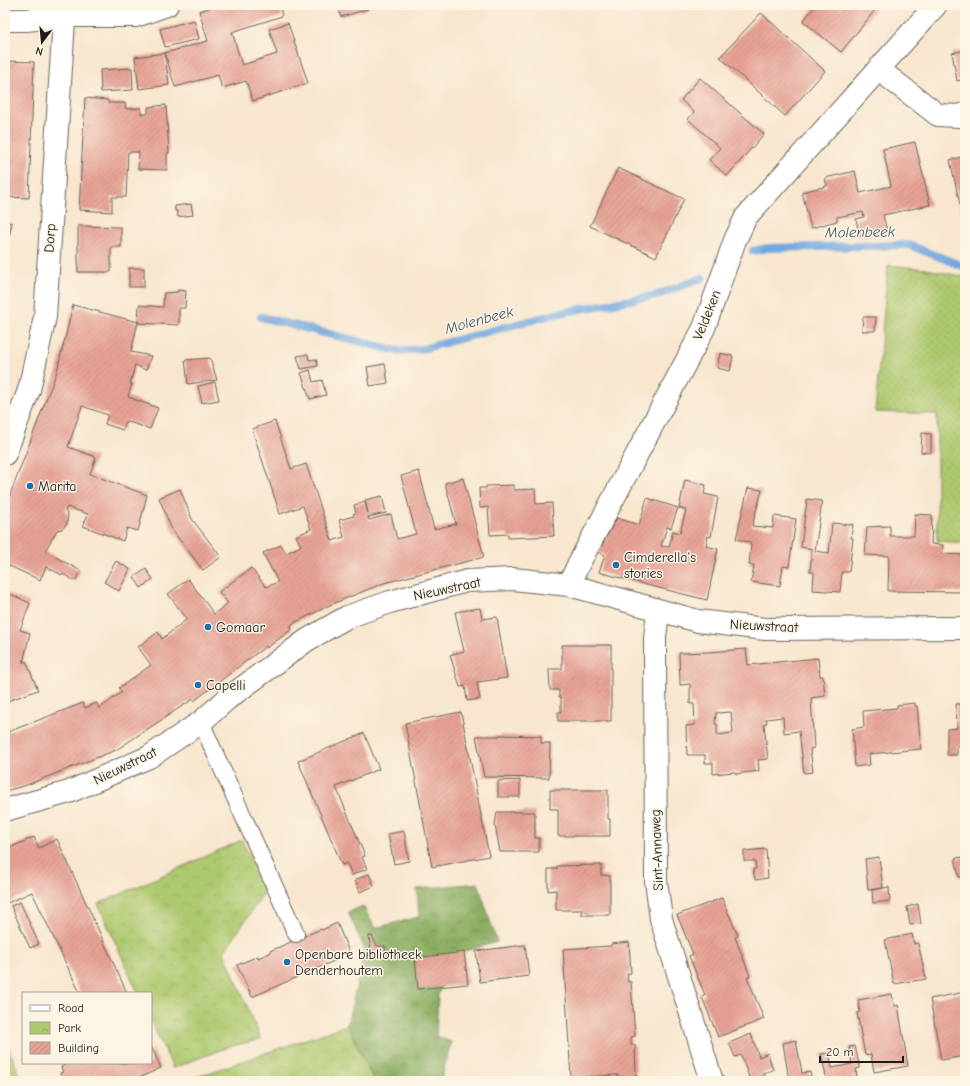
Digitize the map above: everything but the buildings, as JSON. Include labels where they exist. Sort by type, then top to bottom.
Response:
[{"type":"street","points":[[5,20],[26,20],[65,10],[136,16],[167,5]]},
{"type":"street","name":"Veldeken","points":[[570,585],[578,565],[704,328],[735,240],[746,217],[936,5]]},
{"type":"street","name":"Dorp","points":[[5,454],[29,390],[45,317],[65,10]]},
{"type":"street","points":[[878,69],[938,115],[959,116],[965,114]]},
{"type":"street","name":"Nieuwstraat","points":[[5,810],[69,792],[149,757],[200,722],[227,699],[307,640],[347,617],[390,602],[467,581],[513,579],[570,585],[658,611],[698,621],[765,629],[965,628]]},
{"type":"street","name":"Sint-Annaweg","points":[[658,611],[655,638],[656,880],[661,918],[712,1081]]},
{"type":"lane","points":[[200,722],[296,934]]},
{"type":"green space","points":[[888,265],[927,269],[965,277],[965,543],[937,541],[937,414],[875,412]]},
{"type":"green space","points":[[242,840],[265,891],[224,952],[261,1039],[228,1047],[173,1068],[152,1023],[152,992],[138,992],[98,904]]},
{"type":"green space","points":[[478,883],[497,942],[464,951],[451,969],[438,994],[436,1036],[451,1042],[441,1081],[374,1081],[347,1025],[365,950],[348,912],[363,906],[375,928],[419,917],[417,889]]},
{"type":"green space","points":[[347,1025],[374,1081],[185,1081]]},
{"type":"green space","points":[[5,1039],[22,1081],[5,1081]]},
{"type":"waterway","name":"Molenbeek","points":[[753,251],[767,248],[909,245],[965,267]]},
{"type":"waterway","name":"Molenbeek","points":[[261,317],[397,351],[422,349],[559,313],[658,295],[702,278]]},
{"type":"place","name":"Marita","points":[[30,486]]},
{"type":"place","name":"Cimderella's stories","points":[[616,565]]},
{"type":"place","name":"Gomaar","points":[[208,627]]},
{"type":"place","name":"Capelli","points":[[198,685]]},
{"type":"place","name":"Openbare bibliotheek Denderhoutem","points":[[287,962]]}]
